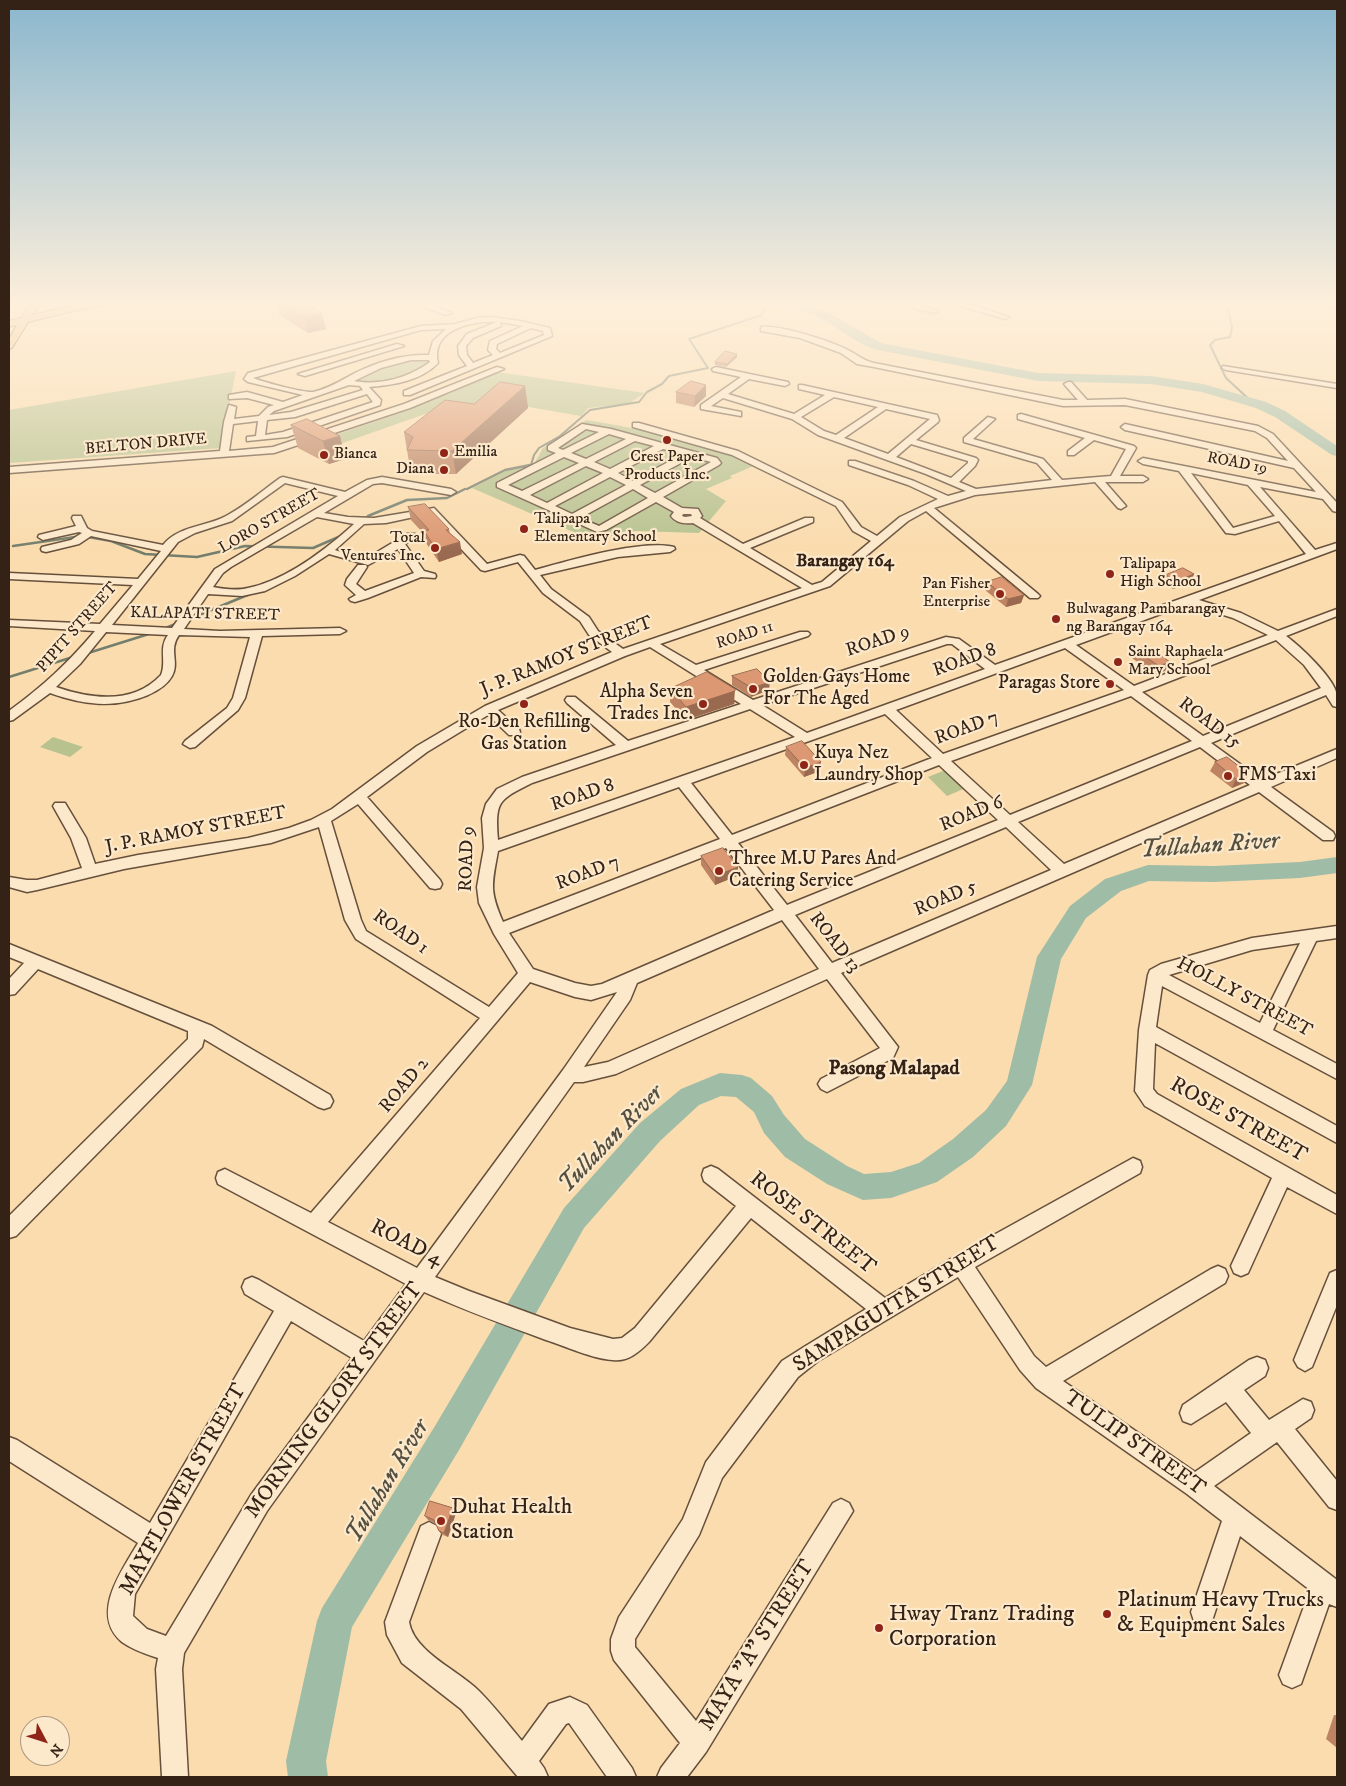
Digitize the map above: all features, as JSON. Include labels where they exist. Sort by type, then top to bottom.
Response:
[{"type":"street","points":[[279,385],[309,394]]},
{"type":"street","points":[[260,438],[264,413],[281,404],[335,385]]},
{"type":"street","points":[[250,439],[284,435],[377,403],[377,400],[366,388],[359,385]]},
{"type":"street","points":[[228,422],[301,413],[376,385]]},
{"type":"street","points":[[402,385],[424,399]]},
{"type":"street","points":[[409,391],[424,385]]},
{"type":"street","name":"BELTON DRIVE","points":[[9,469],[274,450],[459,385]]},
{"type":"street","points":[[735,385],[704,408],[738,414]]},
{"type":"street","points":[[974,385],[1062,403],[1125,402],[1258,429],[1270,436],[1337,509]]},
{"type":"street","points":[[1069,385],[1085,403]]},
{"type":"street","points":[[802,387],[934,417],[934,420],[890,457]]},
{"type":"street","points":[[795,417],[832,394]]},
{"type":"street","points":[[232,397],[247,395],[281,404]]},
{"type":"street","points":[[722,395],[795,417],[815,430],[890,457],[975,492]]},
{"type":"street","points":[[837,439],[886,405]]},
{"type":"street","points":[[224,451],[232,407]]},
{"type":"street","points":[[1021,417],[1131,448],[1114,478]]},
{"type":"street","points":[[991,419],[967,440],[1040,461],[1059,482]]},
{"type":"street","points":[[636,425],[735,453],[838,504],[857,529],[877,540]]},
{"type":"street","points":[[608,430],[562,453],[500,485],[592,527],[602,528],[656,497],[716,463],[714,460],[608,430],[585,426],[551,448],[562,453],[611,473],[634,484],[656,497],[680,511],[676,514],[680,519],[694,519],[811,589]]},
{"type":"street","points":[[1125,427],[1298,466]]},
{"type":"street","points":[[1071,454],[1093,436]]},
{"type":"street","points":[[521,496],[634,438]]},
{"type":"street","points":[[910,441],[973,460],[972,464],[954,482]]},
{"type":"street","name":"BELTON DRIVE","points":[[56,466],[286,446]]},
{"type":"street","points":[[546,507],[661,446]]},
{"type":"street","points":[[572,518],[690,454]]},
{"type":"street","name":"ROAD 19","points":[[1143,461],[1326,497]]},
{"type":"street","points":[[852,463],[910,483],[947,499]]},
{"type":"street","points":[[1182,468],[1230,531],[1282,517]]},
{"type":"street","points":[[1097,479],[1121,506]]},
{"type":"street","name":"J. P. RAMOY STREET","points":[[9,882],[27,886],[151,858],[262,840],[302,829],[324,820],[442,735],[489,709],[620,653],[831,581],[904,519],[927,507],[947,499],[975,492],[1097,479],[1143,479]]},
{"type":"street","name":"PIPIT STREET","points":[[9,717],[48,688],[76,661],[165,551],[166,546],[178,536],[230,518],[282,480],[346,495]]},
{"type":"street","name":"LORO STREET","points":[[48,688],[93,702],[112,701],[136,696],[156,686],[165,677],[170,665],[167,646],[174,632],[219,571],[227,565],[370,482],[382,480],[451,492]]},
{"type":"street","points":[[1251,482],[1313,555]]},
{"type":"street","points":[[927,507],[1034,596]]},
{"type":"street","points":[[316,514],[360,523],[389,520],[430,510],[485,568],[520,558],[547,591],[585,619],[593,633],[620,653]]},
{"type":"street","points":[[742,548],[809,520]]},
{"type":"street","points":[[205,590],[238,592],[256,589],[288,575],[328,551],[360,523]]},
{"type":"street","points":[[46,549],[75,542],[83,526]]},
{"type":"street","points":[[43,537],[83,526],[165,551]]},
{"type":"street","points":[[399,543],[425,575],[359,598],[350,585],[362,563],[411,536]]},
{"type":"street","name":"ROAD 8","points":[[490,848],[806,738],[1337,546]]},
{"type":"street","points":[[533,574],[621,552],[670,549]]},
{"type":"street","points":[[328,551],[362,563]]},
{"type":"street","points":[[9,576],[139,582]]},
{"type":"street","points":[[1187,600],[1246,619],[1278,634],[1307,661],[1337,703]]},
{"type":"street","name":"ROAD 7","points":[[499,930],[942,759],[1133,690],[1337,612]]},
{"type":"street","name":"KALAPATI STREET","points":[[9,623],[174,632],[257,634],[340,631]]},
{"type":"street","points":[[190,744],[232,710],[240,698],[257,634]]},
{"type":"street","name":"ROAD 11","points":[[696,669],[804,634]]},
{"type":"street","name":"ROAD 9","points":[[527,974],[499,930],[486,903],[484,887],[490,848],[489,818],[493,804],[502,792],[527,780],[626,746],[946,640],[955,641],[994,670]]},
{"type":"street","points":[[654,641],[806,738]]},
{"type":"street","name":"ROAD 15","points":[[1067,644],[1133,690],[1328,836]]},
{"type":"street","name":"ROAD 6","points":[[631,978],[784,913],[1328,690]]},
{"type":"street","points":[[571,700],[626,746]]},
{"type":"street","points":[[887,708],[1062,871]]},
{"type":"street","points":[[489,709],[514,732]]},
{"type":"street","name":"ROAD 5","points":[[569,1075],[583,1075],[610,1069],[829,971],[1337,753]]},
{"type":"street","name":"ROAD 13","points":[[682,781],[889,1047],[887,1053],[827,1084]]},
{"type":"street","points":[[359,796],[435,884]]},
{"type":"street","points":[[60,806],[78,833],[86,852],[90,872]]},
{"type":"street","name":"ROAD 1","points":[[324,820],[353,920],[361,935],[491,1016]]},
{"type":"street","points":[[1327,935],[1252,944],[1167,968],[1156,975],[1147,1030],[1337,1135]]},
{"type":"street","points":[[1263,1032],[1327,935]]},
{"type":"street","points":[[9,950],[206,1031],[324,1101]]},
{"type":"street","points":[[9,990],[36,961]]},
{"type":"street","points":[[527,974],[574,990],[591,993],[605,990],[631,978]]},
{"type":"street","name":"ROAD 2","points":[[314,1224],[527,974]]},
{"type":"street","name":"HOLLY STREET","points":[[1156,975],[1263,1032],[1335,1065]]},
{"type":"street","name":"MORNING GLORY STREET","points":[[175,1777],[168,1669],[172,1650],[260,1503],[569,1075],[624,995],[631,978]]},
{"type":"street","points":[[9,1229],[196,1042],[196,1028]]},
{"type":"street","name":"ROSE STREET","points":[[1147,1030],[1144,1092],[1151,1100],[1337,1205]]},
{"type":"street","name":"SAMPAGUITA STREET","points":[[697,1743],[624,1651],[622,1639],[628,1626],[691,1527],[714,1470],[790,1369],[811,1354],[961,1264],[1133,1167]]},
{"type":"street","points":[[1241,1266],[1284,1174]]},
{"type":"street","name":"ROSE STREET","points":[[711,1175],[884,1310]]},
{"type":"street","name":"ROAD 4","points":[[225,1178],[421,1281],[467,1301],[570,1338],[613,1350],[627,1348],[642,1335],[749,1205]]},
{"type":"street","name":"TULIP STREET","points":[[961,1264],[1028,1363],[1044,1380],[1195,1486],[1330,1590]]},
{"type":"street","points":[[1044,1380],[1218,1276]]},
{"type":"street","points":[[1305,1360],[1337,1280]]},
{"type":"street","points":[[252,1287],[367,1355]]},
{"type":"street","name":"MAYFLOWER STREET","points":[[172,1650],[138,1638],[126,1629],[120,1619],[120,1604],[124,1590],[287,1308]]},
{"type":"street","points":[[1191,1413],[1257,1368]]},
{"type":"street","points":[[1228,1387],[1273,1431],[1337,1499]]},
{"type":"street","points":[[1195,1486],[1303,1410]]},
{"type":"street","points":[[9,1448],[154,1539]]},
{"type":"street","name":"MAYA \"A\" STREET","points":[[670,1777],[697,1743],[842,1512]]},
{"type":"street","points":[[1203,1612],[1235,1517]]},
{"type":"street","points":[[429,1534],[397,1622],[399,1635],[411,1654],[470,1700],[529,1769],[558,1713],[570,1710],[578,1714],[623,1777]]},
{"type":"street","points":[[1292,1675],[1330,1590]]},
{"type":"green space","points":[[152,385],[233,385],[221,448],[9,463],[9,410]]},
{"type":"green space","points":[[467,385],[591,385],[645,393],[628,404],[588,408],[581,416],[500,402],[445,407],[337,445],[325,436],[334,432],[338,434],[409,410],[407,408]]},
{"type":"green space","points":[[586,420],[651,432],[695,443],[756,465],[706,489],[726,501],[699,533],[636,531],[592,540],[472,488],[507,470],[533,466],[543,448],[567,435]]},
{"type":"green space","points":[[53,737],[83,747],[70,757],[40,747]]},
{"type":"green space","points":[[948,769],[968,787],[947,796],[928,777]]},
{"type":"building","points":[[496,385],[525,386],[452,451],[407,450],[413,437],[404,432],[445,400],[474,404]]},
{"type":"building","points":[[685,385],[706,385],[695,396],[676,392]]},
{"type":"building","points":[[307,419],[340,436],[323,441],[291,425]]},
{"type":"building","points":[[425,504],[449,529],[446,530],[460,542],[436,549],[424,531],[429,530],[408,507]]},
{"type":"building","points":[[1183,568],[1194,574],[1177,581],[1166,575]]},
{"type":"building","points":[[1002,577],[1024,595],[1008,599],[987,582]]},
{"type":"building","points":[[1147,646],[1170,662],[1159,666],[1135,650]]},
{"type":"building","points":[[757,669],[770,682],[752,688],[732,676]]},
{"type":"building","points":[[707,672],[735,689],[735,691],[686,707],[670,689]]},
{"type":"building","points":[[802,741],[821,762],[805,768],[786,747]]},
{"type":"building","points":[[1227,757],[1249,774],[1236,779],[1215,762]]},
{"type":"building","points":[[723,848],[738,867],[715,876],[701,856]]},
{"type":"building","points":[[430,1501],[453,1508],[444,1533],[439,1531],[434,1520],[425,1516]]},
{"type":"waterway","points":[[523,467],[531,465],[534,455],[539,448],[560,436],[590,410],[639,402],[647,392],[659,385]]},
{"type":"waterway","name":"Tullahan River","points":[[1186,385],[1203,388],[1261,405],[1280,414],[1337,452]]},
{"type":"waterway","points":[[1234,385],[1252,402]]},
{"type":"waterway","points":[[467,489],[505,470],[530,465]]},
{"type":"waterway","points":[[364,521],[368,516],[407,500],[447,498],[465,489]]},
{"type":"waterway","points":[[13,546],[82,536],[111,541],[145,554],[197,557],[245,546],[313,548],[343,535]]},
{"type":"waterway","points":[[187,620],[250,594]]},
{"type":"waterway","points":[[163,629],[178,623]]},
{"type":"waterway","points":[[85,654],[152,633]]},
{"type":"waterway","points":[[9,677],[73,657]]},
{"type":"waterway","name":"Tullahan River","points":[[308,1777],[306,1761],[335,1621],[447,1438],[574,1218],[650,1132],[690,1097],[720,1084],[742,1086],[763,1104],[774,1124],[795,1148],[837,1175],[863,1187],[891,1185],[927,1173],[963,1148],[996,1118],[1019,1085],[1049,957],[1078,912],[1113,885],[1148,873],[1214,874],[1300,870],[1337,865]]},
{"type":"place","name":"Crest Paper Products Inc.","points":[[667,440]]},
{"type":"place","name":"Emilia","points":[[444,453]]},
{"type":"place","name":"Bianca","points":[[324,455]]},
{"type":"place","name":"Diana","points":[[444,470]]},
{"type":"place","name":"Talipapa Elementary School","points":[[524,529]]},
{"type":"place","name":"Total Ventures Inc.","points":[[435,548]]},
{"type":"place","name":"Talipapa High School","points":[[1110,574]]},
{"type":"place","name":"Pan Fisher Enterprise","points":[[1000,594]]},
{"type":"place","name":"Bulwagang Pambarangay ng Barangay 164","points":[[1056,619]]},
{"type":"place","name":"Saint Raphaela Mary School","points":[[1118,662]]},
{"type":"place","name":"Paragas Store","points":[[1110,684]]},
{"type":"place","name":"Golden Gays Home For The Aged","points":[[753,689]]},
{"type":"place","name":"Ro-Den Refilling Gas Station","points":[[524,704]]},
{"type":"place","name":"Alpha Seven Trades Inc.","points":[[703,704]]},
{"type":"place","name":"Kuya Nez Laundry Shop","points":[[804,765]]},
{"type":"place","name":"FMS Taxi","points":[[1228,776]]},
{"type":"place","name":"Three M.U Pares And Catering Service","points":[[719,871]]},
{"type":"place","name":"Duhat Health Station","points":[[441,1521]]},
{"type":"place","name":"Platinum Heavy Trucks & Equipment Sales","points":[[1107,1614]]},
{"type":"place","name":"Hway Tranz Trading Corporation","points":[[879,1628]]},
{"type":"district","name":"Barangay 164","points":[[845,562]]},
{"type":"district","name":"Pasong Malapad","points":[[894,1070]]}]
